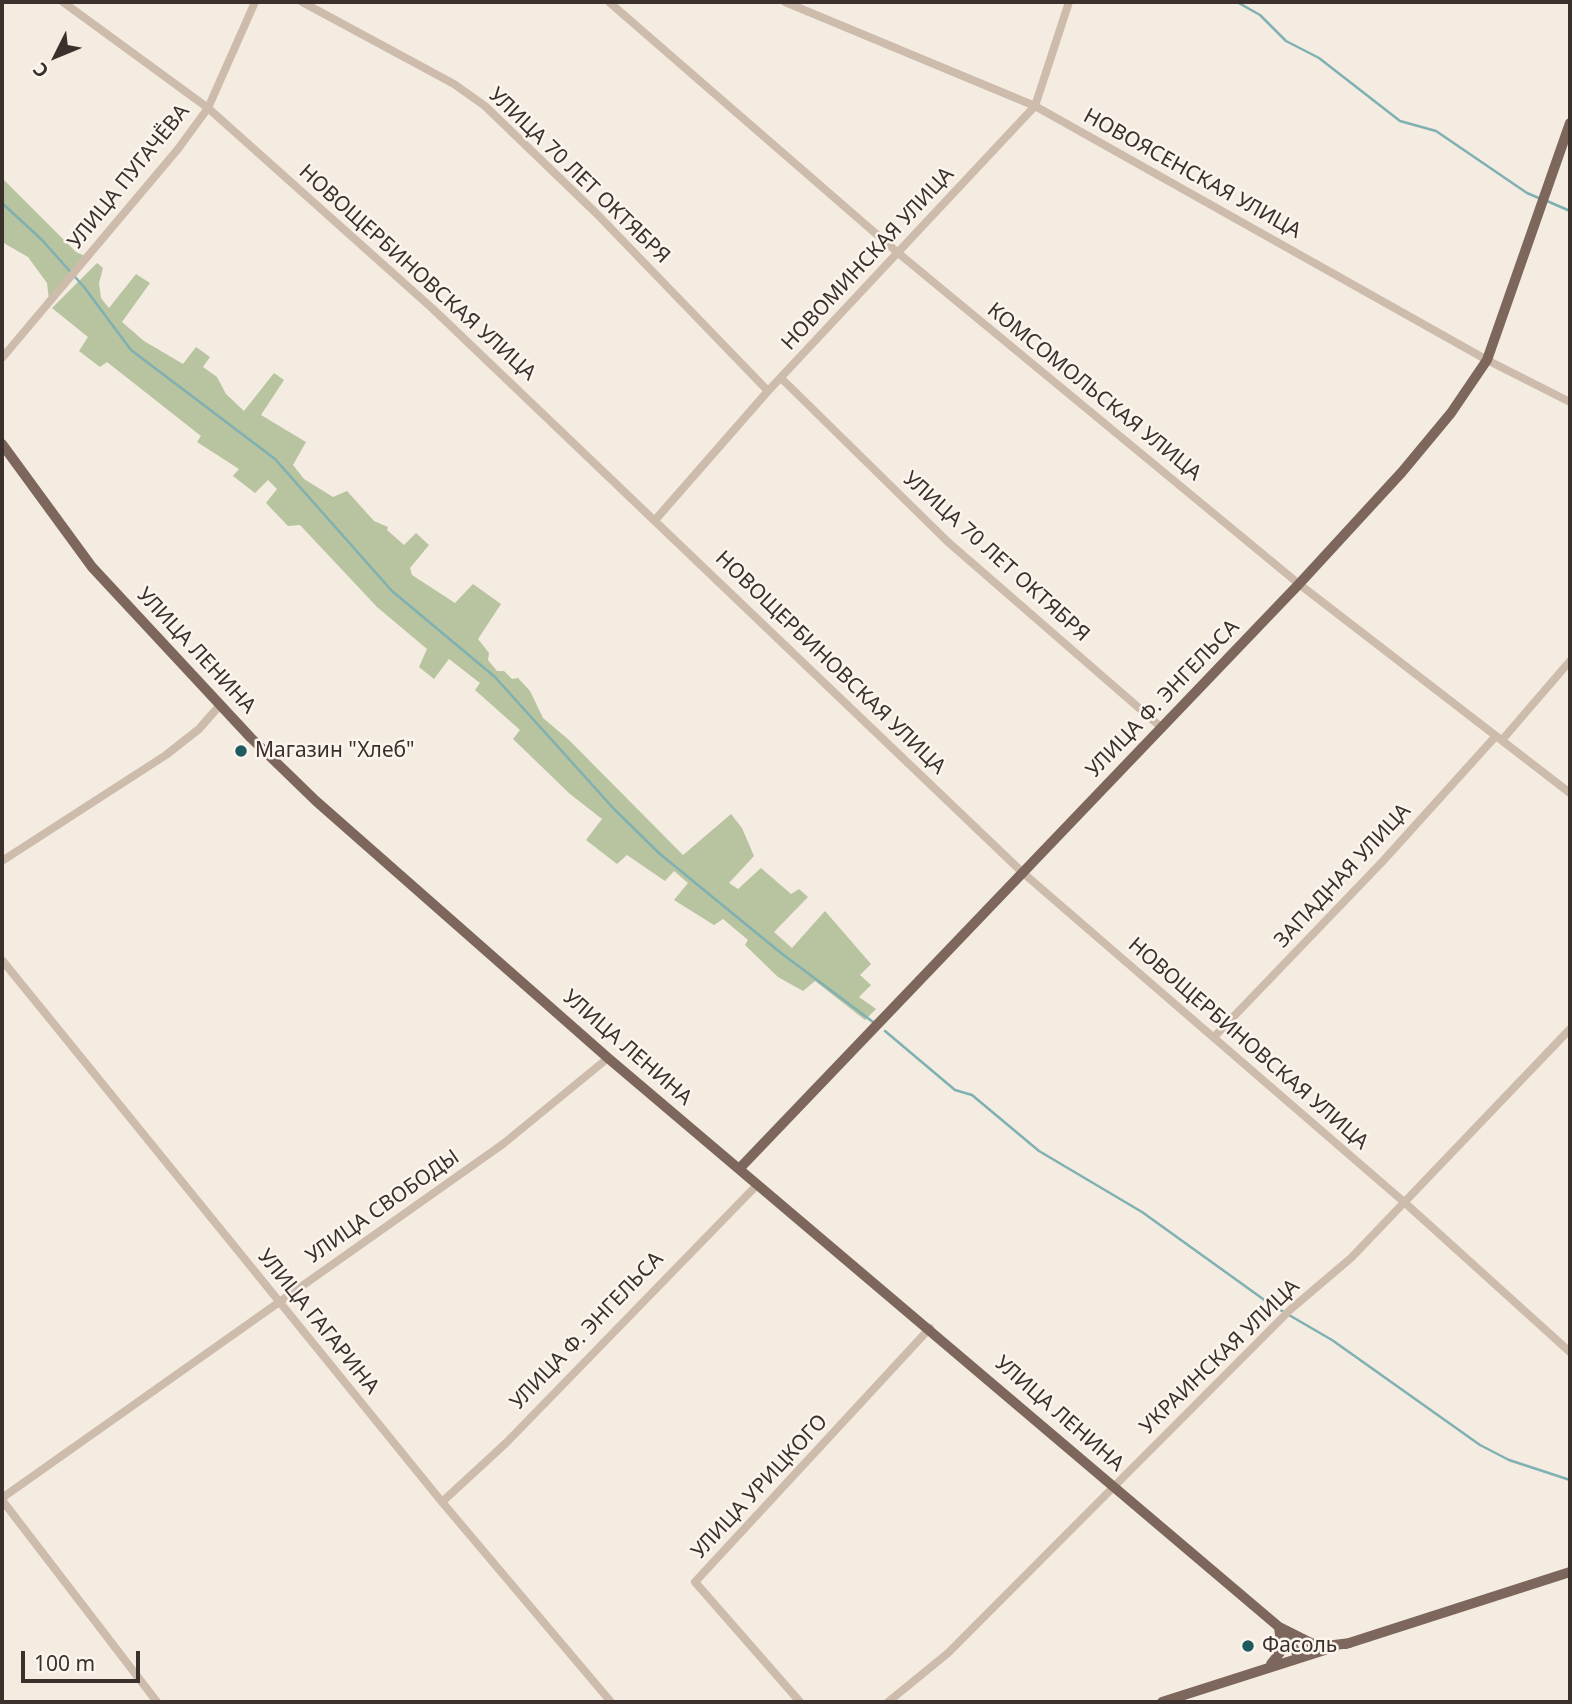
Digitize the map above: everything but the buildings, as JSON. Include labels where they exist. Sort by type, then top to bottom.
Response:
[{"type":"main road","name":"УЛИЦА Ф. ЭНГЕЛЬСА","points":[[738,1169],[1299,584],[1402,472],[1451,413],[1487,360],[1570,123]]},
{"type":"main road","name":"УЛИЦА ЛЕНИНА","points":[[2,444],[92,567],[220,705],[316,801],[608,1058],[930,1328],[1279,1627]]},
{"type":"main road","points":[[1162,1702],[1570,1572]]},
{"type":"main road","points":[[1279,1627],[1319,1647],[1350,1643]]},
{"type":"main road","points":[[1279,1627],[1300,1657]]},
{"type":"main road","points":[[1259,1671],[1279,1657],[1283,1641],[1279,1627]]},
{"type":"street","name":"НОВОЩЕРБИНОВСКАЯ УЛИЦА","points":[[63,2],[208,108],[433,309],[656,519],[1022,873],[1404,1202],[1570,1353]]},
{"type":"street","name":"УЛИЦА ПУГАЧЁВА","points":[[2,358],[178,149],[208,108],[255,2]]},
{"type":"street","name":"УЛИЦА 70 ЛЕТ ОКТЯБРЯ","points":[[302,2],[454,84],[485,106],[596,213],[768,391]]},
{"type":"street","name":"КОМСОМОЛЬСКАЯ УЛИЦА","points":[[609,2],[897,252],[1299,584],[1570,793]]},
{"type":"street","name":"НОВОЯСЕНСКАЯ УЛИЦА","points":[[785,2],[1035,106],[1487,360],[1570,402]]},
{"type":"street","name":"НОВОМИНСКАЯ УЛИЦА","points":[[656,519],[768,391],[1035,106],[1069,2]]},
{"type":"street","name":"УЛИЦА 70 ЛЕТ ОКТЯБРЯ","points":[[781,378],[948,542],[1162,728]]},
{"type":"street","name":"ЗАПАДНАЯ УЛИЦА","points":[[1214,1037],[1570,661]]},
{"type":"street","points":[[2,861],[166,755],[199,729],[220,705]]},
{"type":"street","name":"УЛИЦА ГАГАРИНА","points":[[2,960],[442,1502],[611,1702]]},
{"type":"street","name":"УКРАИНСКАЯ УЛИЦА","points":[[888,1702],[948,1653],[1291,1309],[1351,1258],[1570,1029]]},
{"type":"street","name":"УЛИЦА СВОБОДЫ","points":[[2,1499],[503,1144],[608,1058]]},
{"type":"street","name":"УЛИЦА Ф. ЭНГЕЛЬСА","points":[[442,1502],[506,1443],[757,1185]]},
{"type":"street","name":"УЛИЦА УРИЦКОГО","points":[[800,1702],[695,1582],[930,1328]]},
{"type":"street","points":[[2,1499],[157,1702]]},
{"type":"green space","points":[[2,178],[76,252],[87,257],[49,300],[47,283],[28,257],[2,242]]},
{"type":"green space","points":[[97,263],[103,268],[99,283],[101,298],[109,308],[136,274],[150,283],[122,322],[144,341],[183,364],[196,347],[210,357],[203,367],[217,377],[226,394],[244,411],[274,373],[284,380],[261,415],[306,442],[293,465],[304,479],[333,497],[347,491],[374,521],[388,527],[387,530],[404,545],[416,533],[429,545],[410,568],[412,575],[455,603],[473,584],[501,604],[478,639],[489,653],[488,660],[497,671],[504,671],[512,679],[518,678],[530,691],[543,718],[569,740],[683,855],[731,814],[742,828],[754,856],[729,883],[738,889],[761,868],[791,894],[799,889],[808,897],[774,932],[792,948],[825,911],[871,964],[860,975],[871,985],[859,997],[876,1009],[865,1020],[815,981],[803,991],[778,977],[745,945],[748,940],[723,919],[714,925],[674,900],[688,883],[674,871],[665,881],[627,855],[617,864],[586,840],[602,819],[570,794],[513,739],[520,730],[475,690],[480,683],[449,659],[434,679],[419,667],[427,649],[377,607],[300,525],[288,526],[266,503],[277,489],[268,480],[255,493],[233,476],[239,469],[197,442],[201,436],[107,362],[100,367],[79,351],[88,337],[52,308]]},
{"type":"waterway","points":[[1237,2],[1260,15],[1286,41],[1319,58],[1400,121],[1436,131],[1527,193],[1541,199]]},
{"type":"waterway","points":[[1547,201],[1570,211]]},
{"type":"waterway","points":[[2,203],[42,240],[84,287],[131,350],[275,459],[392,591],[495,677],[614,809],[660,854],[781,953],[873,1022]]},
{"type":"waterway","points":[[885,1031],[955,1090],[972,1095],[1039,1151],[1142,1212],[1270,1304],[1332,1340],[1480,1445],[1509,1460],[1570,1480]]},
{"type":"place","name":"Магазин \"Хлеб\"","points":[[241,751]]},
{"type":"place","name":"Фасоль","points":[[1248,1646]]}]
